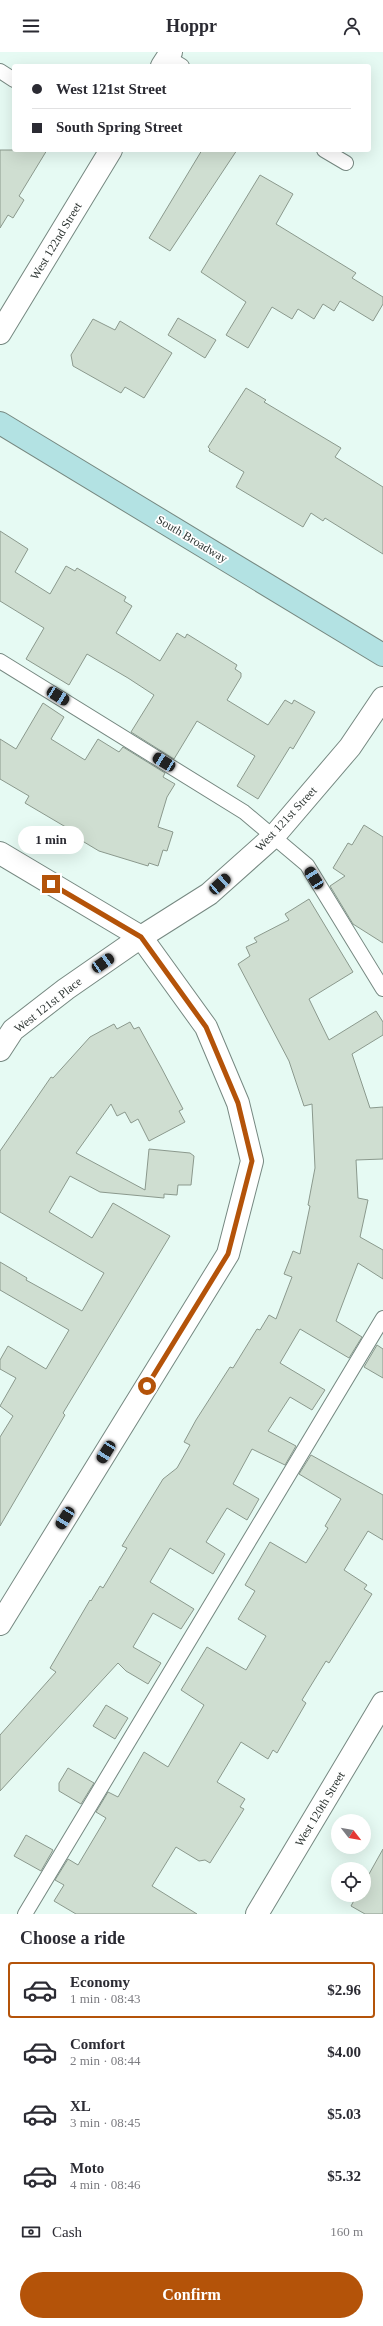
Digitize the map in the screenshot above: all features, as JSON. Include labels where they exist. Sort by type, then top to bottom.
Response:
[{"type":"main road","name":"South Broadway","points":[[0,423],[383,655]]},
{"type":"street","name":"West 122nd Street","points":[[0,333],[110,152]]},
{"type":"street","name":"West 121st Street","points":[[141,937],[209,894],[274,836],[350,747],[383,698]]},
{"type":"street","points":[[0,853],[141,937],[206,1027],[238,1103],[252,1161],[228,1254],[0,1624]]},
{"type":"street","name":"West 121st Place","points":[[0,1050],[14,1030],[66,989],[141,937]]},
{"type":"street","name":"West 120th Street","points":[[257,1914],[383,1703]]},
{"type":"lane","points":[[0,71],[12,79]]},
{"type":"lane","points":[[327,152],[346,163]]},
{"type":"lane","points":[[0,661],[244,812],[274,836],[307,865],[383,989]]},
{"type":"lane","points":[[25,1914],[383,1318]]},
{"type":"building","points":[[0,150],[12,150],[12,152],[46,152],[19,196],[24,200],[13,218],[8,215],[0,228]]},
{"type":"building","points":[[201,152],[236,152],[170,251],[149,238]]},
{"type":"building","points":[[260,175],[293,194],[276,224],[356,273],[352,278],[383,297],[383,304],[373,321],[340,301],[334,311],[323,304],[314,319],[298,309],[292,319],[272,307],[248,348],[226,335],[246,302],[201,272]]},
{"type":"building","points":[[178,318],[216,340],[205,358],[168,335]]},
{"type":"building","points":[[93,319],[115,330],[120,321],[172,353],[144,398],[125,387],[121,393],[73,366],[71,355]]},
{"type":"building","points":[[246,388],[266,400],[264,402],[341,448],[335,457],[383,487],[383,554],[325,518],[323,521],[311,513],[303,527],[236,487],[244,472],[209,451],[210,449],[208,447]]},
{"type":"building","points":[[0,531],[28,549],[15,572],[50,594],[66,566],[75,571],[77,568],[126,597],[124,601],[132,606],[116,633],[160,661],[177,633],[185,638],[187,634],[237,665],[235,669],[241,673],[241,677],[227,700],[268,725],[285,700],[292,704],[294,700],[315,712],[293,749],[290,747],[258,799],[237,786],[255,756],[197,721],[174,759],[131,732],[154,695],[128,678],[87,654],[69,685],[26,659],[44,628],[0,601]]},
{"type":"building","points":[[43,703],[64,717],[51,739],[85,760],[98,739],[119,752],[123,747],[165,773],[163,777],[175,784],[167,797],[158,827],[173,832],[167,851],[163,850],[158,866],[149,863],[148,866],[99,851],[79,839],[81,836],[25,803],[29,796],[0,779],[0,739],[16,749]]},
{"type":"building","points":[[364,825],[383,837],[383,943],[353,924],[330,886],[345,876],[333,868],[348,843],[352,845]]},
{"type":"building","points":[[309,899],[353,972],[309,999],[329,1040],[376,1011],[383,1022],[383,1035],[352,1054],[370,1108],[383,1107],[383,1159],[356,1160],[358,1198],[368,1200],[360,1237],[383,1250],[383,1279],[358,1263],[336,1321],[362,1337],[349,1358],[300,1329],[280,1363],[325,1390],[312,1410],[290,1397],[268,1431],[296,1446],[285,1465],[252,1449],[233,1484],[259,1499],[247,1520],[227,1508],[206,1542],[225,1554],[213,1574],[170,1548],[150,1582],[194,1609],[181,1629],[153,1613],[133,1647],[161,1663],[148,1684],[126,1671],[118,1663],[0,1791],[0,1735],[56,1672],[50,1668],[90,1600],[91,1601],[100,1586],[103,1588],[127,1548],[122,1546],[163,1479],[177,1468],[190,1445],[184,1442],[196,1420],[230,1367],[233,1368],[257,1329],[260,1330],[269,1315],[276,1319],[292,1277],[284,1274],[293,1251],[300,1254],[310,1206],[308,1205],[315,1168],[312,1104],[304,1106],[289,1061],[238,964],[250,956],[246,947],[257,942],[254,938],[289,920],[285,914]]},
{"type":"building","points":[[130,1022],[134,1029],[139,1027],[161,1067],[183,1109],[179,1111],[185,1122],[149,1141],[138,1119],[131,1123],[125,1112],[117,1116],[111,1104],[76,1153],[145,1190],[149,1149],[190,1153],[194,1156],[191,1185],[178,1185],[177,1195],[164,1194],[164,1198],[100,1192],[70,1176],[49,1212],[92,1238],[113,1203],[170,1236],[63,1413],[65,1415],[0,1526],[0,1437],[13,1416],[0,1406],[16,1378],[0,1369],[0,1360],[8,1346],[46,1369],[69,1330],[0,1290],[0,1262],[27,1278],[26,1280],[82,1311],[104,1273],[0,1212],[0,1151],[51,1077],[53,1078],[90,1037],[114,1024],[117,1029]]},
{"type":"building","points":[[377,1345],[383,1349],[383,1378],[364,1367]]},
{"type":"building","points":[[311,1455],[383,1495],[383,1540],[368,1531],[344,1570],[367,1585],[364,1589],[372,1594],[329,1663],[326,1661],[302,1700],[306,1703],[277,1753],[273,1750],[268,1759],[241,1742],[217,1782],[245,1799],[240,1807],[244,1809],[210,1863],[205,1860],[199,1861],[176,1847],[152,1886],[197,1914],[76,1914],[54,1901],[64,1885],[55,1880],[68,1859],[78,1865],[106,1818],[96,1812],[108,1792],[118,1797],[144,1752],[168,1767],[204,1705],[181,1690],[207,1647],[246,1670],[266,1636],[238,1619],[255,1591],[245,1585],[270,1542],[306,1563],[328,1528],[325,1526],[341,1499],[299,1474]]},
{"type":"building","points":[[106,1705],[128,1718],[115,1739],[93,1726]]},
{"type":"building","points":[[68,1768],[94,1783],[81,1804],[59,1791],[59,1783]]},
{"type":"building","points":[[26,1835],[53,1850],[41,1871],[14,1856]]},
{"type":"building","points":[[383,1849],[383,1914],[365,1914],[351,1906],[353,1902],[371,1902],[371,1870]]},
{"type":"route","points":[[51,884],[141,937],[206,1027],[238,1103],[252,1161],[228,1254],[147,1386]]}]
